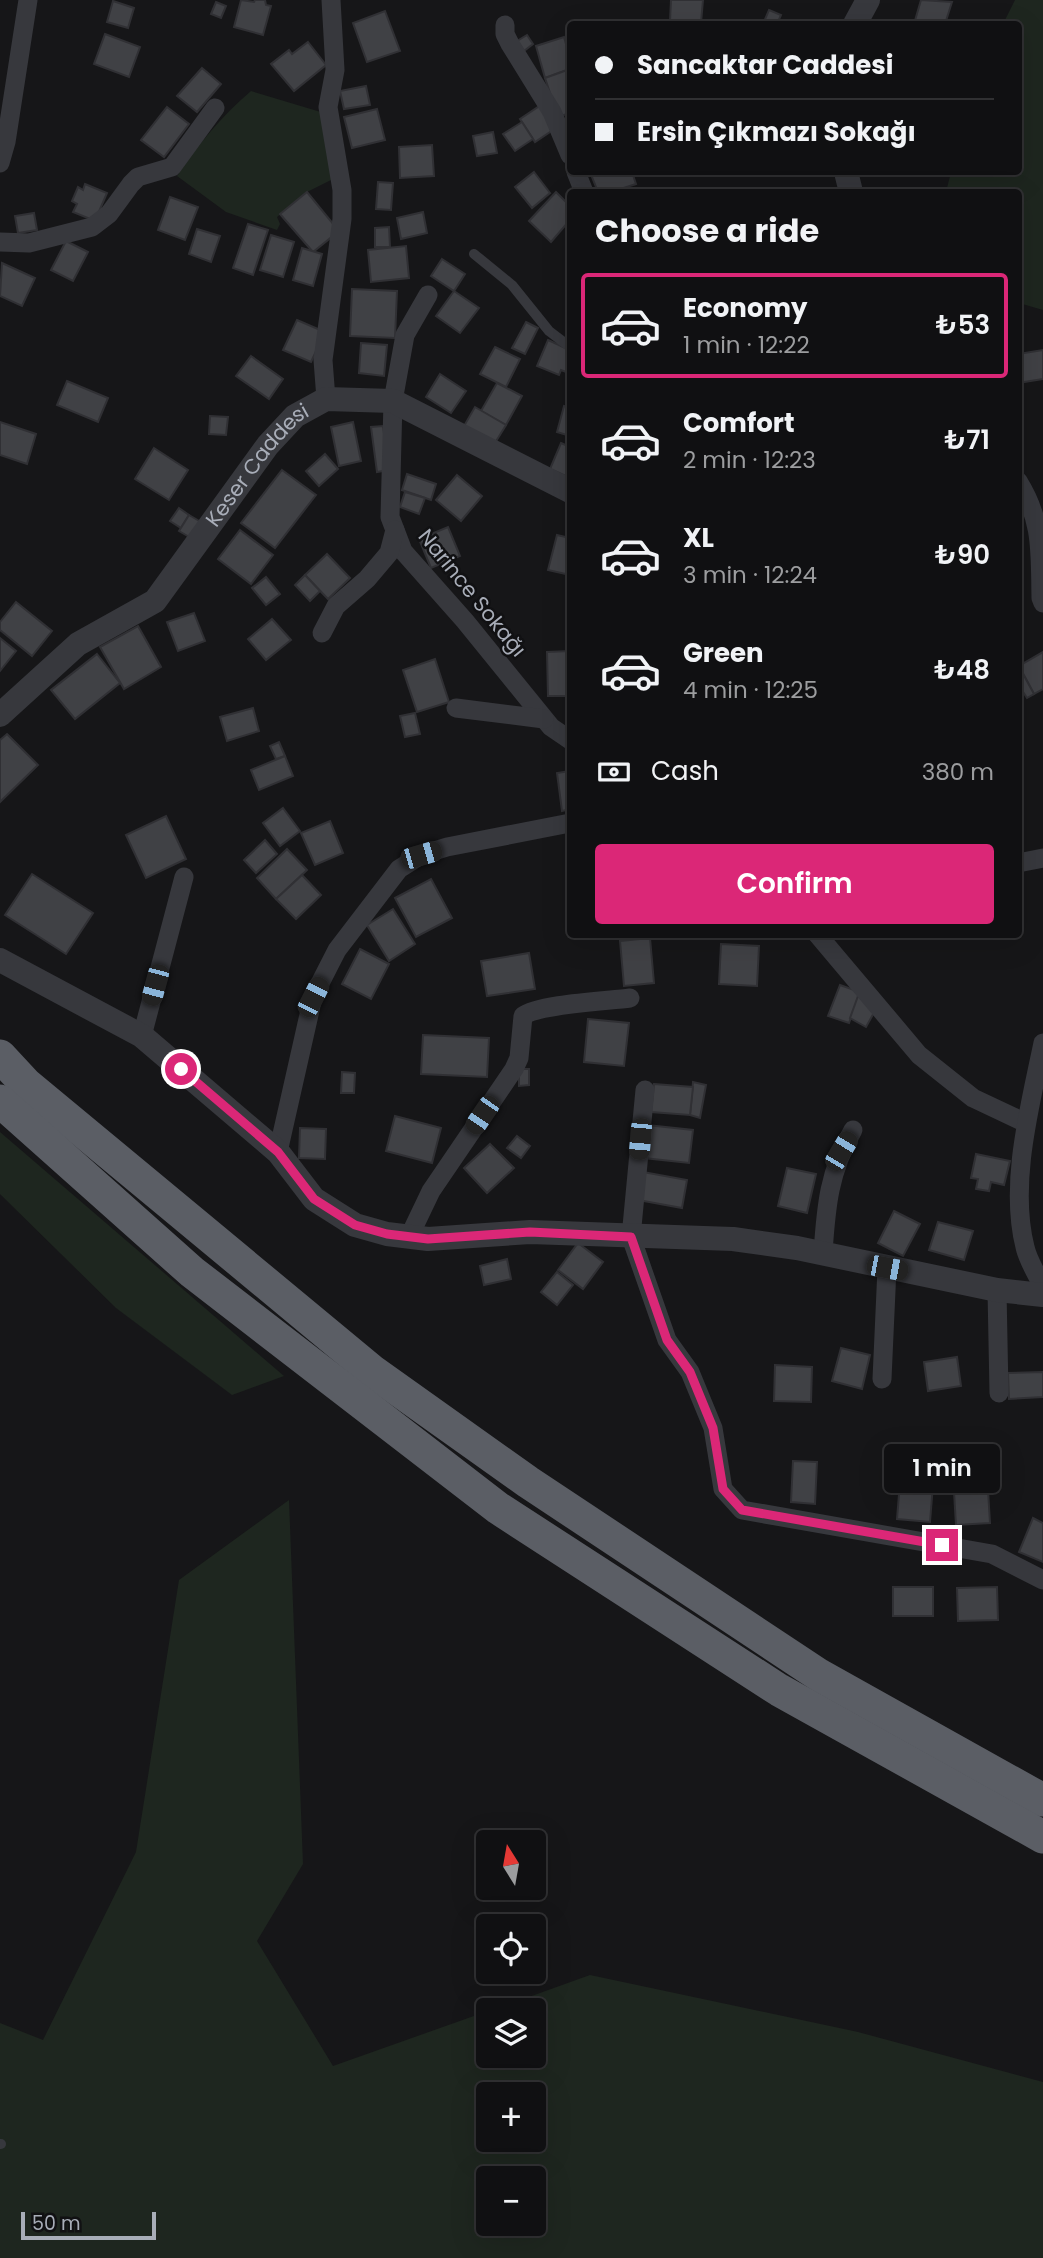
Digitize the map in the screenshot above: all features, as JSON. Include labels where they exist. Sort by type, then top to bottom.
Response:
[{"type":"highway","points":[[0,1056],[26,1084],[372,1371],[540,1490],[819,1675],[1043,1800]]},
{"type":"highway","points":[[0,1101],[192,1272],[498,1508],[779,1689],[1043,1837]]},
{"type":"street","points":[[0,163],[6,142],[28,0]]},
{"type":"street","points":[[326,399],[323,360],[342,219],[342,190],[328,107],[335,70],[331,0]]},
{"type":"street","points":[[857,21],[868,0]]},
{"type":"street","points":[[505,25],[505,34],[510,44],[552,112],[567,148]]},
{"type":"street","points":[[0,242],[29,243],[92,227],[109,214],[138,177],[172,167],[215,108]]},
{"type":"street","name":"Narince Sokağı","points":[[428,295],[404,335],[393,401],[390,517],[403,551],[465,621],[551,727],[567,738]]},
{"type":"street","name":"Keser Caddesi","points":[[0,715],[78,644],[155,601],[268,445],[295,416],[326,399],[393,401],[567,489]]},
{"type":"street","points":[[1022,488],[1040,528],[1043,603]]},
{"type":"street","points":[[322,633],[336,606],[367,579],[389,553],[395,530]]},
{"type":"street","points":[[456,708],[544,719]]},
{"type":"street","points":[[278,1152],[313,997],[337,950],[399,869],[421,855],[447,847],[567,823]]},
{"type":"street","points":[[1022,862],[1043,858]]},
{"type":"street","points":[[142,1036],[184,877]]},
{"type":"street","points":[[820,938],[919,1055],[973,1098],[1026,1122]]},
{"type":"street","points":[[834,954],[838,938]]},
{"type":"street","points":[[0,960],[142,1036],[278,1152],[314,1199],[355,1225],[428,1239],[530,1232],[733,1239],[797,1248],[997,1290],[1043,1295]]},
{"type":"street","points":[[409,1237],[431,1191],[514,1069],[519,1058],[523,1016],[528,1012],[545,1009],[630,998]]},
{"type":"street","points":[[1043,1043],[1026,1122],[1018,1213],[1025,1251],[1043,1287]]},
{"type":"street","points":[[645,1090],[631,1237],[667,1340],[690,1372],[713,1428],[723,1489],[742,1510],[992,1554],[1043,1580]]},
{"type":"street","points":[[822,1254],[827,1198],[841,1151],[853,1130]]},
{"type":"street","points":[[882,1379],[887,1268]]},
{"type":"street","points":[[997,1290],[999,1393]]},
{"type":"lane","points":[[474,254],[500,274],[541,323],[567,345]]},
{"type":"shaded area","points":[[1015,0],[1043,0],[1043,310],[1022,304],[1022,189],[947,189],[950,175],[1022,175],[1022,21],[1004,21]]},
{"type":"shaded area","points":[[251,91],[324,113],[335,178],[307,192],[277,217],[280,224],[277,230],[226,212],[177,176],[211,131]]},
{"type":"shaded area","points":[[0,1132],[284,1376],[232,1395],[116,1308],[0,1194]]},
{"type":"shaded area","points":[[289,1500],[303,1864],[257,1941],[333,2066],[476,2015],[476,2068],[546,2068],[546,1998],[526,1998],[590,1975],[858,2032],[1043,2082],[1043,2258],[0,2258],[0,2023],[43,2040],[136,1852],[179,1580]]},
{"type":"building","points":[[241,0],[265,0],[266,5],[271,6],[263,35],[234,27]]},
{"type":"building","points":[[671,0],[703,0],[701,21],[670,21]]},
{"type":"building","points":[[921,0],[952,2],[946,21],[915,21]]},
{"type":"building","points":[[113,1],[134,8],[128,28],[107,22]]},
{"type":"building","points":[[216,2],[226,6],[221,18],[211,14]]},
{"type":"building","points":[[769,10],[781,15],[778,21],[764,21]]},
{"type":"building","points":[[385,11],[400,51],[367,62],[353,23]]},
{"type":"building","points":[[105,34],[140,47],[129,77],[94,64]]},
{"type":"building","points":[[527,35],[533,44],[524,51],[517,41]]},
{"type":"building","points":[[564,37],[567,70],[545,78],[536,46]]},
{"type":"building","points":[[308,42],[326,65],[294,91],[271,64],[289,50],[292,54]]},
{"type":"building","points":[[202,68],[221,84],[197,112],[177,96]]},
{"type":"building","points":[[567,70],[567,114],[558,117],[545,78]]},
{"type":"building","points":[[366,86],[370,105],[344,109],[340,91]]},
{"type":"building","points":[[541,105],[556,128],[535,142],[520,119]]},
{"type":"building","points":[[167,107],[189,124],[164,157],[141,140]]},
{"type":"building","points":[[377,109],[385,140],[352,148],[344,117]]},
{"type":"building","points":[[522,122],[533,139],[515,151],[503,134]]},
{"type":"building","points":[[493,132],[497,153],[477,156],[473,136]]},
{"type":"building","points":[[432,145],[434,176],[400,178],[399,147]]},
{"type":"building","points":[[534,172],[550,193],[532,208],[515,187]]},
{"type":"building","points":[[591,175],[633,175],[636,184],[620,189],[597,189]]},
{"type":"building","points":[[378,182],[393,183],[391,210],[376,209]]},
{"type":"building","points":[[85,184],[107,193],[95,221],[73,212],[77,204],[72,201],[78,187],[83,190]]},
{"type":"building","points":[[307,192],[339,231],[313,252],[280,214]]},
{"type":"building","points":[[556,192],[567,203],[567,223],[551,242],[529,221]]},
{"type":"building","points":[[170,197],[198,207],[185,240],[158,230]]},
{"type":"building","points":[[423,212],[427,233],[401,239],[397,218]]},
{"type":"building","points":[[34,213],[37,230],[18,233],[15,216]]},
{"type":"building","points":[[248,224],[268,230],[253,275],[233,268]]},
{"type":"building","points":[[389,227],[390,247],[375,247],[375,228]]},
{"type":"building","points":[[197,229],[220,236],[211,262],[189,254]]},
{"type":"building","points":[[271,235],[294,242],[283,277],[260,270]]},
{"type":"building","points":[[66,241],[88,252],[73,281],[51,270]]},
{"type":"building","points":[[406,246],[409,278],[371,282],[368,250]]},
{"type":"building","points":[[302,248],[322,254],[313,286],[293,280]]},
{"type":"building","points":[[442,259],[465,274],[454,291],[431,276]]},
{"type":"building","points":[[2,263],[35,278],[22,306],[0,296]]},
{"type":"building","points":[[352,289],[397,291],[395,338],[350,336]]},
{"type":"building","points":[[454,291],[479,308],[460,333],[436,316]]},
{"type":"building","points":[[297,320],[325,332],[311,362],[283,350]]},
{"type":"building","points":[[526,322],[538,328],[525,354],[512,348]]},
{"type":"building","points":[[548,340],[567,349],[566,372],[561,370],[559,375],[537,366]]},
{"type":"building","points":[[361,343],[387,345],[384,376],[359,373]]},
{"type":"building","points":[[495,347],[520,359],[506,387],[480,374]]},
{"type":"building","points":[[1043,350],[1043,379],[1022,382],[1022,353]]},
{"type":"building","points":[[251,356],[283,379],[269,399],[236,376]]},
{"type":"building","points":[[440,374],[466,391],[451,413],[426,397]]},
{"type":"building","points":[[67,381],[108,398],[98,422],[57,405]]},
{"type":"building","points":[[497,383],[522,396],[506,425],[481,411]]},
{"type":"building","points":[[564,406],[567,407],[567,435],[557,432]]},
{"type":"building","points":[[475,407],[506,425],[495,443],[464,426]]},
{"type":"building","points":[[210,416],[228,417],[226,435],[209,434]]},
{"type":"building","points":[[0,422],[36,434],[27,464],[0,455]]},
{"type":"building","points":[[353,422],[361,461],[339,466],[331,427]]},
{"type":"building","points":[[383,426],[389,470],[377,472],[371,427]]},
{"type":"building","points":[[561,443],[567,446],[567,477],[550,469]]},
{"type":"building","points":[[154,448],[188,470],[169,500],[135,479]]},
{"type":"building","points":[[325,454],[338,469],[319,486],[306,471]]},
{"type":"building","points":[[282,470],[316,495],[275,548],[241,523]]},
{"type":"building","points":[[407,474],[436,484],[431,500],[402,490]]},
{"type":"building","points":[[457,475],[482,496],[461,521],[436,500]]},
{"type":"building","points":[[405,492],[425,498],[419,514],[400,507]]},
{"type":"building","points":[[179,508],[189,515],[181,528],[170,521]]},
{"type":"building","points":[[189,515],[201,522],[191,538],[179,531]]},
{"type":"building","points":[[448,527],[460,556],[431,568],[419,539]]},
{"type":"building","points":[[240,530],[273,555],[251,584],[218,559]]},
{"type":"building","points":[[557,535],[567,537],[567,574],[548,570]]},
{"type":"building","points":[[327,554],[350,578],[328,599],[305,575]]},
{"type":"building","points":[[305,575],[320,591],[310,601],[295,585]]},
{"type":"building","points":[[266,577],[280,594],[266,605],[252,588]]},
{"type":"building","points":[[16,602],[52,631],[32,656],[0,630],[0,622]]},
{"type":"building","points":[[194,613],[205,641],[178,651],[167,622]]},
{"type":"building","points":[[272,619],[291,640],[266,660],[248,639]]},
{"type":"building","points":[[138,626],[161,667],[124,689],[100,647]]},
{"type":"building","points":[[0,638],[16,651],[0,671]]},
{"type":"building","points":[[567,651],[567,696],[548,696],[547,652]]},
{"type":"building","points":[[1043,652],[1043,689],[1034,694],[1022,672],[1022,664]]},
{"type":"building","points":[[97,654],[120,683],[75,719],[51,690]]},
{"type":"building","points":[[435,659],[449,702],[417,712],[403,670]]},
{"type":"building","points":[[1022,672],[1034,694],[1027,698],[1022,690]]},
{"type":"building","points":[[253,708],[259,731],[227,741],[220,717]]},
{"type":"building","points":[[415,713],[420,734],[405,737],[400,716]]},
{"type":"building","points":[[7,734],[38,765],[0,802],[0,740]]},
{"type":"building","points":[[279,742],[285,756],[276,759],[270,746]]},
{"type":"building","points":[[285,756],[293,776],[259,790],[251,770]]},
{"type":"building","points":[[567,771],[567,810],[562,811],[557,773]]},
{"type":"building","points":[[283,808],[300,831],[280,846],[263,823]]},
{"type":"building","points":[[166,816],[186,859],[146,878],[126,835]]},
{"type":"building","points":[[330,821],[343,853],[315,865],[301,833]]},
{"type":"building","points":[[265,840],[277,854],[256,873],[244,860]]},
{"type":"building","points":[[287,849],[307,870],[276,899],[257,878]]},
{"type":"building","points":[[32,874],[93,913],[66,954],[5,915]]},
{"type":"building","points":[[302,875],[321,895],[296,919],[276,899]]},
{"type":"building","points":[[431,879],[452,918],[416,937],[395,898]]},
{"type":"building","points":[[393,909],[415,944],[389,961],[367,925]]},
{"type":"building","points":[[650,938],[654,983],[624,986],[620,941]]},
{"type":"building","points":[[721,944],[759,946],[757,986],[719,984]]},
{"type":"building","points":[[360,949],[389,964],[371,999],[342,984]]},
{"type":"building","points":[[529,953],[535,989],[487,996],[481,961]]},
{"type":"building","points":[[840,985],[860,992],[849,1023],[828,1016]]},
{"type":"building","points":[[858,996],[876,1009],[866,1027],[850,1018]]},
{"type":"building","points":[[588,1019],[629,1023],[624,1066],[584,1062]]},
{"type":"building","points":[[423,1035],[489,1038],[487,1077],[421,1074]]},
{"type":"building","points":[[519,1069],[529,1069],[529,1085],[519,1086]]},
{"type":"building","points":[[342,1072],[355,1073],[354,1093],[341,1093]]},
{"type":"building","points":[[693,1082],[706,1085],[700,1118],[690,1115]]},
{"type":"building","points":[[654,1084],[693,1087],[690,1115],[651,1112]]},
{"type":"building","points":[[395,1116],[441,1128],[432,1163],[386,1151]]},
{"type":"building","points":[[647,1125],[693,1130],[689,1163],[644,1158]]},
{"type":"building","points":[[300,1128],[326,1129],[325,1159],[299,1158]]},
{"type":"building","points":[[517,1136],[530,1146],[521,1158],[507,1148]]},
{"type":"building","points":[[490,1144],[514,1168],[487,1193],[464,1168]]},
{"type":"building","points":[[976,1154],[1010,1161],[1004,1185],[991,1182],[989,1191],[976,1189],[978,1179],[971,1178]]},
{"type":"building","points":[[787,1168],[816,1174],[807,1213],[778,1206]]},
{"type":"building","points":[[643,1172],[687,1180],[682,1208],[638,1200]]},
{"type":"building","points":[[894,1211],[920,1224],[903,1256],[878,1243]]},
{"type":"building","points":[[938,1222],[973,1231],[964,1260],[929,1250]]},
{"type":"building","points":[[578,1243],[603,1262],[583,1289],[558,1270]]},
{"type":"building","points":[[507,1259],[511,1279],[484,1285],[480,1266]]},
{"type":"building","points":[[557,1272],[573,1285],[557,1305],[541,1292]]},
{"type":"building","points":[[841,1348],[870,1355],[862,1389],[832,1381]]},
{"type":"building","points":[[957,1357],[961,1386],[928,1391],[924,1362]]},
{"type":"building","points":[[775,1365],[812,1367],[811,1402],[774,1401]]},
{"type":"building","points":[[1043,1372],[1043,1397],[1009,1399],[1008,1373]]},
{"type":"building","points":[[793,1461],[817,1462],[815,1504],[791,1502]]},
{"type":"building","points":[[900,1482],[933,1485],[930,1522],[897,1519]]},
{"type":"building","points":[[988,1490],[990,1523],[956,1525],[954,1492]]},
{"type":"building","points":[[1033,1518],[1043,1523],[1043,1562],[1019,1552]]},
{"type":"building","points":[[893,1587],[933,1587],[933,1616],[893,1616]]},
{"type":"building","points":[[997,1587],[998,1620],[958,1621],[957,1588]]},
{"type":"route","points":[[181,1069],[278,1152],[314,1199],[355,1225],[387,1234],[428,1239],[530,1232],[631,1237],[667,1340],[690,1372],[713,1428],[723,1489],[742,1510],[942,1545]]}]
